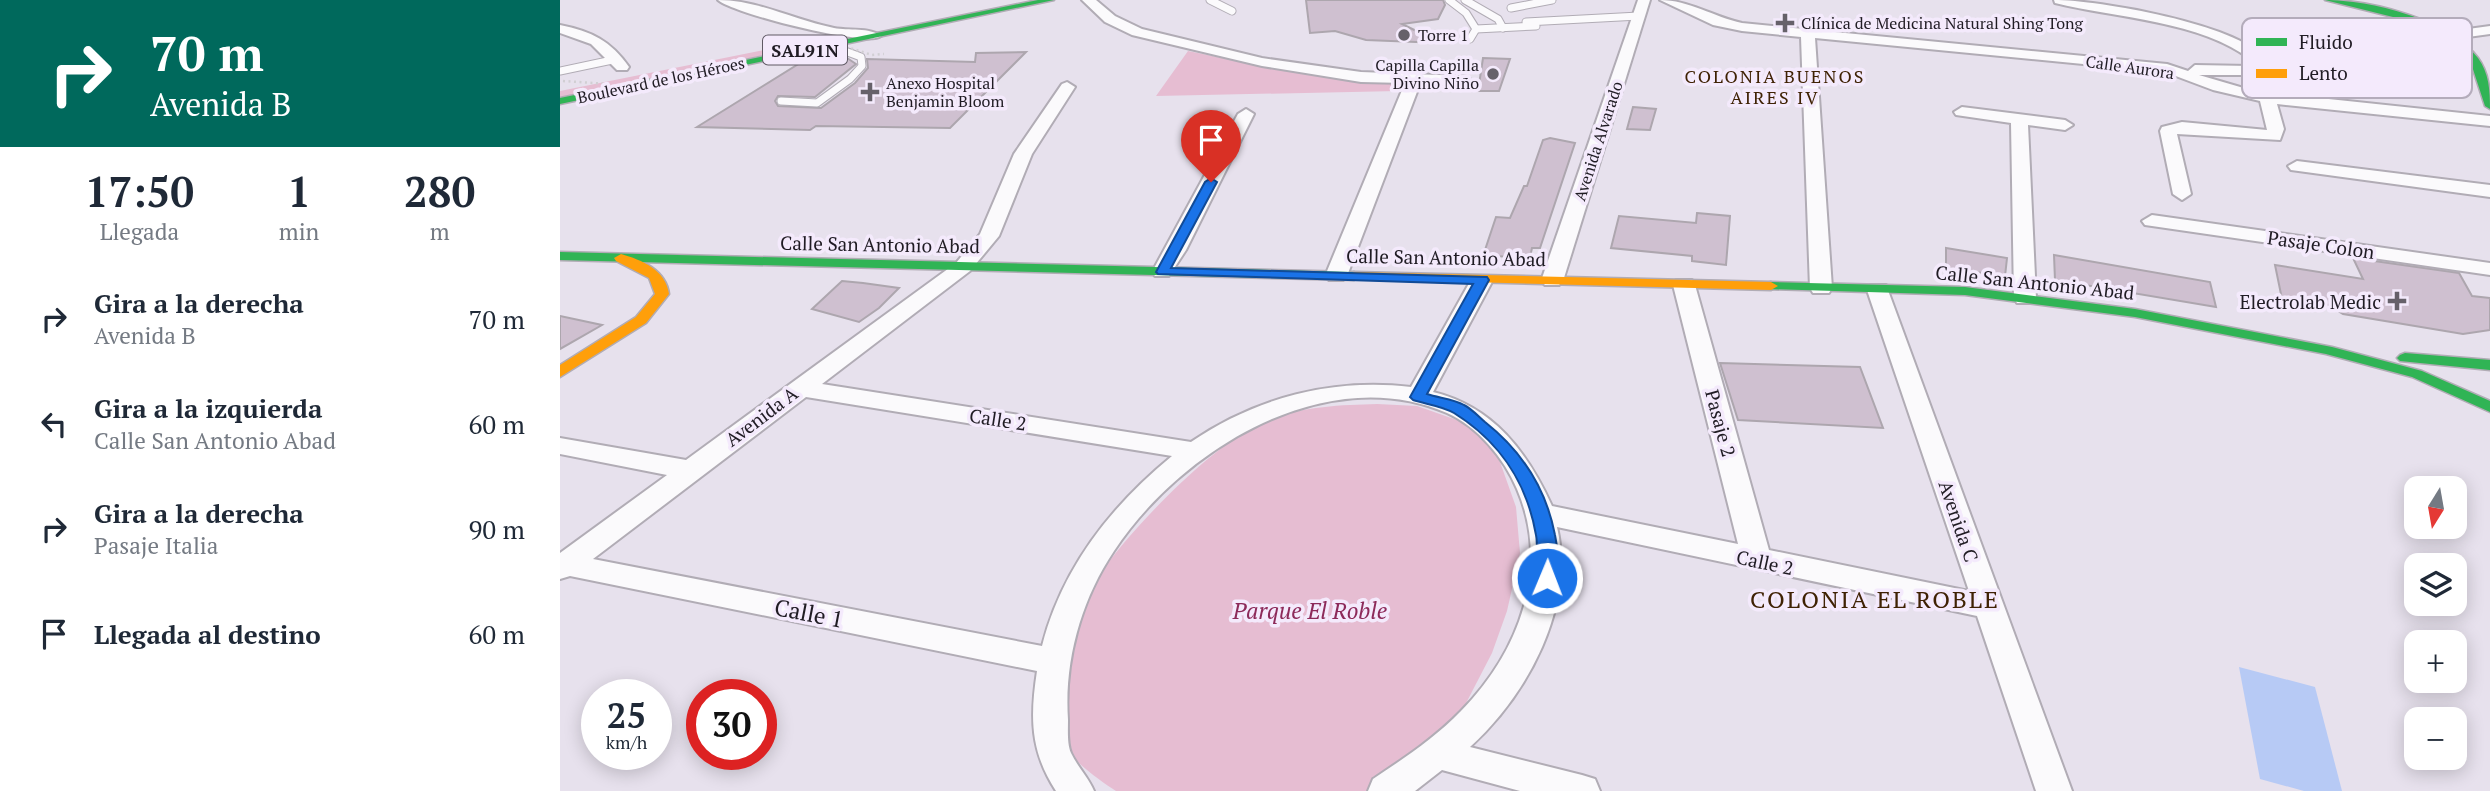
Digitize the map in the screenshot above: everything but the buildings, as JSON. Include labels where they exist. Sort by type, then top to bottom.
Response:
[{"type":"main road","name":"Boulevard de los Héroes","points":[[560,101],[995,0]]},
{"type":"main road","name":"Boulevard de los Héroes","points":[[561,84],[829,39],[873,38],[1050,0]]},
{"type":"main road","points":[[2329,0],[2398,18]]},
{"type":"main road","points":[[2472,56],[2479,67],[2490,106]]},
{"type":"main road","name":"Calle San Antonio Abad","points":[[560,256],[1965,291],[2135,313],[2327,350],[2486,374]]},
{"type":"main road","points":[[560,372],[642,320],[663,298],[664,287],[659,278],[621,258]]},
{"type":"main road","name":"Calle San Antonio Abad","points":[[2327,350],[2417,374],[2490,407]]},
{"type":"main road","points":[[2486,374],[2490,400]]},
{"type":"street","points":[[724,0],[829,39]]},
{"type":"street","points":[[1088,0],[1122,26],[1199,48],[1308,71],[1465,81]]},
{"type":"street","points":[[1666,0],[1718,22]]},
{"type":"street","points":[[2049,0],[2065,1],[2212,34],[2242,46]]},
{"type":"street","points":[[758,12],[778,4]]},
{"type":"street","name":"Avenida Alvarado","points":[[1552,281],[1645,11]]},
{"type":"street","points":[[1678,19],[1718,22]]},
{"type":"street","name":"Calle Aurora","points":[[1718,22],[2167,68],[2218,87],[2242,92]]},
{"type":"street","points":[[560,29],[598,41],[620,63]]},
{"type":"street","points":[[2472,32],[2490,30]]},
{"type":"street","points":[[1808,33],[1821,288]]},
{"type":"street","points":[[2167,68],[2242,70]]},
{"type":"street","points":[[1336,276],[1414,79]]},
{"type":"street","name":"Avenida A","points":[[563,566],[963,267],[989,236],[1023,154],[1067,87]]},
{"type":"street","points":[[2182,194],[2168,131],[2182,127],[2274,136],[2276,129],[2262,98]]},
{"type":"street","name":"Calle Aurora","points":[[2272,98],[2490,121]]},
{"type":"street","points":[[1962,112],[2065,125]]},
{"type":"street","points":[[1162,272],[1177,250],[1246,114]]},
{"type":"street","points":[[2019,119],[2025,298]]},
{"type":"street","points":[[2297,166],[2490,191]]},
{"type":"street","name":"Pasaje Colon","points":[[2152,221],[2490,270]]},
{"type":"street","points":[[1418,397],[1482,280]]},
{"type":"street","name":"Pasaje 2","points":[[1684,285],[1757,560]]},
{"type":"street","name":"Avenida C","points":[[1878,290],[2054,791]]},
{"type":"street","name":"Calle 2","points":[[798,388],[1197,451]]},
{"type":"street","points":[[1076,791],[1053,752],[1050,708],[1053,661],[1065,618],[1080,581],[1097,552],[1118,524],[1155,484],[1197,451],[1264,413],[1301,401],[1358,393],[1418,397],[1458,408],[1499,442],[1519,465],[1542,514],[1547,543],[1547,578],[1534,630],[1510,674],[1493,699],[1438,754],[1386,791]]},
{"type":"street","points":[[560,446],[690,470]]},
{"type":"street","name":"Calle 2","points":[[1542,514],[1989,607]]},
{"type":"street","name":"Calle 1","points":[[563,566],[1053,661]]},
{"type":"street","points":[[1438,754],[1582,791]]},
{"type":"lane","points":[[1210,0],[1232,11]]},
{"type":"lane","points":[[1449,0],[1466,13],[1476,29]]},
{"type":"lane","points":[[1465,0],[1498,19],[1503,28]]},
{"type":"lane","points":[[1511,8],[1552,0]]},
{"type":"lane","points":[[1526,22],[1645,11]]},
{"type":"lane","points":[[1476,29],[1552,25],[1574,19]]},
{"type":"lane","points":[[1470,39],[1476,29]]},
{"type":"lane","points":[[781,101],[817,103],[850,79],[863,62],[861,57],[829,39]]},
{"type":"lane","points":[[560,71],[620,63]]},
{"type":"path","points":[[829,39],[872,55],[884,54]]},
{"type":"path","points":[[561,84],[610,84]]},
{"type":"green space","points":[[839,35],[857,36],[560,97],[560,91]]},
{"type":"green space","points":[[1188,51],[1285,71],[1392,83],[1400,87],[1398,91],[1156,96]]},
{"type":"green space","name":"Parque El Roble","points":[[1331,406],[1417,406],[1471,425],[1488,443],[1500,462],[1516,507],[1520,553],[1507,611],[1492,653],[1463,709],[1445,732],[1373,791],[1116,791],[1101,781],[1067,751],[1057,729],[1060,678],[1068,639],[1076,614],[1095,580],[1160,504],[1185,479],[1235,438],[1257,425],[1285,414]]},
{"type":"water","points":[[2239,667],[2315,687],[2342,791],[2304,791],[2260,779]]},
{"type":"traffic: fast","points":[[560,101],[1050,0]]},
{"type":"traffic: fast","points":[[2329,0],[2408,18]]},
{"type":"traffic: fast","points":[[2472,57],[2482,76],[2490,106]]},
{"type":"traffic: fast","points":[[560,256],[1354,276]]},
{"type":"traffic: fast","points":[[1771,286],[1965,291],[2135,313],[2327,350],[2417,374],[2490,407]]},
{"type":"traffic: fast","points":[[2405,358],[2490,365]]},
{"type":"traffic: slow","points":[[560,372],[641,320],[662,294],[661,286],[654,275],[621,258]]},
{"type":"traffic: slow","points":[[1354,276],[1771,286]]},
{"type":"place","name":"Clínica de Medicina Natural Shing Tong","points":[[1785,23]]},
{"type":"place","name":"Torre 1","points":[[1404,35]]},
{"type":"place","name":"Capilla Capilla Divino Niño","points":[[1493,74]]},
{"type":"place","name":"Anexo Hospital Benjamin Bloom","points":[[870,92]]},
{"type":"place","name":"Electrolab Medic","points":[[2397,301]]},
{"type":"district","name":"COLONIA BUENOS AIRES IV","points":[[1775,86]]},
{"type":"district","name":"COLONIA EL ROBLE","points":[[1875,599]]},
{"type":"route","points":[[1211,182],[1177,250],[1162,272],[1482,280],[1418,397],[1458,408],[1480,424],[1519,465],[1542,514],[1547,543],[1547,578]]}]
